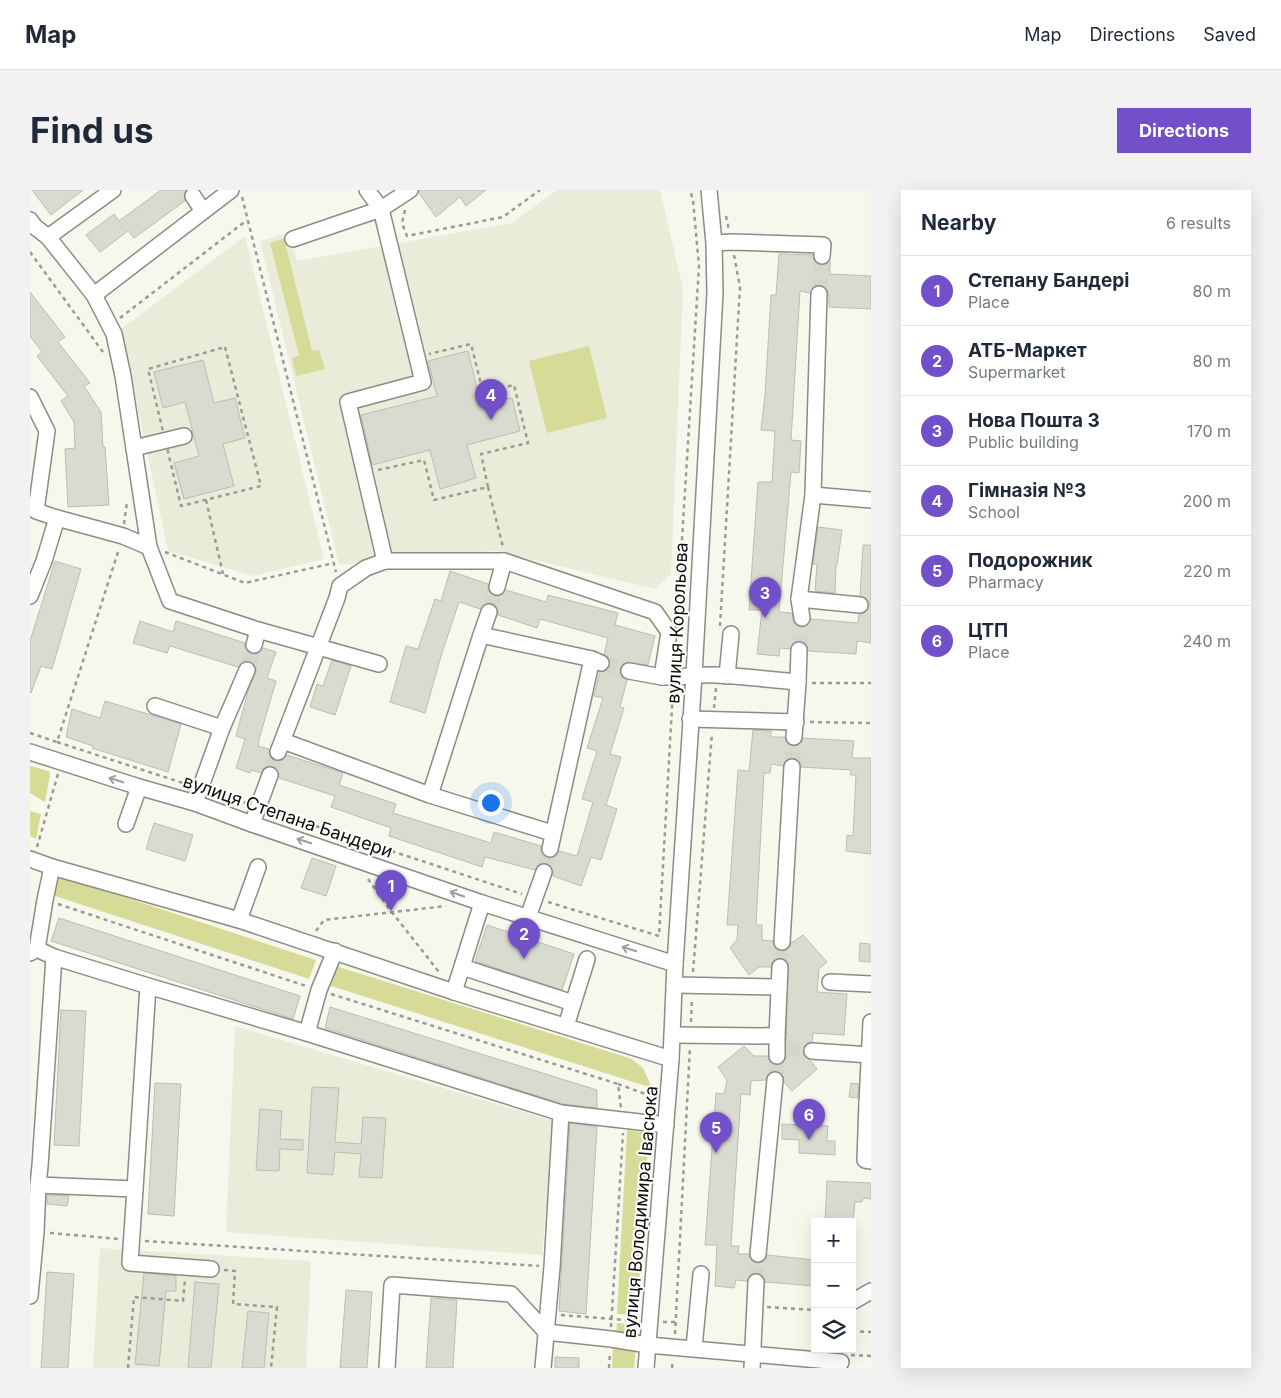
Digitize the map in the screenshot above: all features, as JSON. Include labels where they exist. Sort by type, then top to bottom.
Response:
[{"type":"street","points":[[48,237],[113,190]]},
{"type":"street","points":[[94,295],[231,190]]},
{"type":"street","points":[[367,190],[381,209],[423,382],[348,402],[385,561]]},
{"type":"street","points":[[293,239],[381,209],[410,190]]},
{"type":"street","name":"вулиця Корольова","points":[[671,1059],[715,293],[714,243],[709,190]]},
{"type":"street","points":[[193,196],[203,210]]},
{"type":"street","points":[[32,226],[48,237],[94,295],[114,334],[123,376],[150,547],[170,601],[258,630],[379,664]]},
{"type":"street","points":[[714,243],[823,245],[822,256]]},
{"type":"street","points":[[802,618],[799,599],[813,495],[819,294]]},
{"type":"street","points":[[30,398],[47,431],[33,510],[123,536],[150,547]]},
{"type":"street","points":[[134,448],[184,436]]},
{"type":"street","points":[[813,495],[871,500]]},
{"type":"street","points":[[30,596],[44,562],[57,518]]},
{"type":"street","points":[[552,833],[280,746],[340,586],[366,568],[385,561],[504,561],[655,612],[669,632],[668,677]]},
{"type":"street","points":[[497,587],[504,561]]},
{"type":"street","points":[[799,599],[860,605]]},
{"type":"street","points":[[430,795],[489,612]]},
{"type":"street","points":[[254,645],[258,630]]},
{"type":"street","points":[[722,676],[726,630]]},
{"type":"street","points":[[481,635],[597,661],[552,833],[550,849]]},
{"type":"street","points":[[794,737],[799,650]]},
{"type":"street","points":[[195,803],[222,728],[247,670]]},
{"type":"street","points":[[629,670],[668,677],[694,675],[722,676],[798,682]]},
{"type":"street","points":[[155,706],[222,728]]},
{"type":"street","points":[[690,719],[796,722]]},
{"type":"street","name":"вулиця Степана Бандери","points":[[30,752],[195,803],[482,903],[675,964]]},
{"type":"street","points":[[782,942],[792,767]]},
{"type":"street","points":[[252,824],[270,775]]},
{"type":"street","points":[[126,824],[139,787]]},
{"type":"street","points":[[34,853],[52,867],[239,920],[454,992],[671,1059]]},
{"type":"street","points":[[52,867],[34,951],[307,1033],[561,1113],[666,1125]]},
{"type":"street","points":[[239,920],[258,867]]},
{"type":"street","points":[[528,917],[544,872]]},
{"type":"street","points":[[454,992],[482,903]]},
{"type":"street","points":[[307,1033],[319,990],[335,951]]},
{"type":"street","points":[[30,1296],[33,1233],[38,1185],[35,1166],[54,957]]},
{"type":"street","points":[[566,1026],[587,959]]},
{"type":"street","points":[[462,967],[573,1003]]},
{"type":"street","points":[[672,1035],[779,1047],[780,967]]},
{"type":"street","points":[[830,982],[871,984]]},
{"type":"street","points":[[674,985],[780,987]]},
{"type":"street","points":[[148,986],[133,1240],[130,1263],[211,1269]]},
{"type":"street","points":[[871,1022],[866,1160],[871,1160]]},
{"type":"street","points":[[812,1051],[870,1055]]},
{"type":"street","name":"вулиця Володимира Івасюка","points":[[646,1368],[671,1059]]},
{"type":"street","points":[[758,1254],[775,1080]]},
{"type":"street","points":[[543,1368],[552,1266],[561,1113]]},
{"type":"street","points":[[38,1185],[135,1189]]},
{"type":"street","points":[[694,1348],[700,1274]]},
{"type":"street","points":[[752,1361],[756,1282]]},
{"type":"street","points":[[387,1368],[392,1285],[511,1294],[546,1332],[648,1345],[694,1348],[752,1361],[844,1358]]},
{"type":"street","points":[[856,1300],[871,1291]]},
{"type":"path","points":[[240,190],[340,586]]},
{"type":"path","points":[[410,190],[402,223],[407,236],[502,217],[540,190]]},
{"type":"path","points":[[676,628],[699,266],[693,200],[690,190]]},
{"type":"path","points":[[726,216],[740,287],[726,630]]},
{"type":"path","points":[[110,326],[247,220]]},
{"type":"path","points":[[30,252],[105,355]]},
{"type":"path","points":[[417,357],[471,344],[483,392],[514,385],[528,443],[481,454],[502,541],[504,561]]},
{"type":"path","points":[[225,347],[261,486],[206,500],[180,506],[148,369],[225,347]]},
{"type":"path","points":[[364,473],[424,460],[434,500],[488,487]]},
{"type":"path","points":[[57,742],[123,536],[128,494]]},
{"type":"path","points":[[206,500],[223,574]]},
{"type":"path","points":[[150,547],[245,583],[334,563]]},
{"type":"path","points":[[672,1368],[676,1322],[692,985],[713,719],[722,676]]},
{"type":"path","points":[[30,733],[535,898],[659,936],[668,677]]},
{"type":"path","points":[[798,682],[871,683]]},
{"type":"path","points":[[796,722],[871,723]]},
{"type":"path","points":[[34,853],[61,762]]},
{"type":"path","points":[[352,857],[454,992]]},
{"type":"path","points":[[308,943],[324,920],[446,906]]},
{"type":"path","points":[[618,1084],[648,1095],[668,1097]]},
{"type":"path","points":[[33,1233],[552,1266]]},
{"type":"path","points":[[128,1368],[134,1296],[183,1301],[185,1267]]},
{"type":"path","points":[[211,1269],[235,1271],[233,1304],[277,1307],[272,1368]]},
{"type":"path","points":[[756,1307],[811,1310]]},
{"type":"path","points":[[547,1314],[649,1322],[676,1322]]},
{"type":"path","points":[[856,1331],[871,1332]]},
{"type":"path","points":[[844,1358],[871,1356]]},
{"type":"shaded area","points":[[557,190],[660,190],[683,289],[671,574],[655,589],[497,551],[413,555],[339,565],[260,241],[288,233],[297,261],[512,223]]},
{"type":"shaded area","points":[[245,236],[324,559],[253,576],[168,551],[121,329]]},
{"type":"shaded area","points":[[235,1026],[554,1121],[542,1255],[226,1232]]},
{"type":"shaded area","points":[[100,1248],[311,1261],[306,1368],[93,1368]]},
{"type":"green space","points":[[284,238],[312,351],[319,350],[325,369],[296,376],[292,358],[299,355],[270,243]]},
{"type":"green space","points":[[589,346],[607,418],[547,433],[529,361]]},
{"type":"green space","points":[[30,766],[49,771],[50,776],[45,802],[30,793]]},
{"type":"green space","points":[[30,811],[41,814],[36,839],[30,836]]},
{"type":"green space","points":[[57,875],[316,960],[309,979],[52,895]]},
{"type":"green space","points":[[336,966],[632,1059],[643,1068],[652,1088],[331,986]]},
{"type":"green space","points":[[627,1130],[649,1133],[637,1315],[617,1314]]},
{"type":"green space","points":[[617,1323],[636,1325],[635,1336],[616,1334]]},
{"type":"green space","points":[[613,1345],[636,1348],[634,1368],[612,1368]]},
{"type":"building","points":[[32,190],[83,190],[51,215]]},
{"type":"building","points":[[161,190],[186,190],[185,201],[134,238],[128,231],[100,252],[86,235],[114,214],[119,221]]},
{"type":"building","points":[[419,190],[486,190],[466,206],[460,197],[436,217],[419,193]]},
{"type":"building","points":[[779,254],[813,255],[817,264],[821,265],[826,264],[830,259],[830,274],[871,276],[871,309],[829,307],[829,295],[824,286],[814,286],[810,293],[800,291],[791,440],[801,441],[799,473],[791,472],[779,612],[792,613],[794,623],[799,627],[807,626],[811,619],[858,623],[859,614],[867,611],[869,605],[866,598],[860,596],[863,545],[871,545],[871,643],[857,641],[856,654],[808,651],[804,642],[799,641],[794,642],[790,649],[780,648],[779,656],[757,654],[762,610],[749,610],[758,482],[772,482],[775,431],[761,430],[771,295],[776,295]]},
{"type":"building","points":[[30,292],[65,337],[58,342],[90,383],[84,386],[101,412],[109,505],[68,507],[65,449],[75,448],[74,422],[61,401],[68,396],[37,356],[42,352],[30,336]]},
{"type":"building","points":[[468,351],[481,405],[512,398],[520,431],[467,445],[476,478],[440,489],[430,450],[372,465],[361,415],[437,396],[428,361]]},
{"type":"building","points":[[203,360],[214,403],[235,398],[245,438],[223,444],[234,486],[184,499],[174,463],[199,456],[185,402],[163,408],[154,372]]},
{"type":"building","points":[[818,527],[842,530],[836,565],[835,593],[815,591],[817,564],[813,564]]},
{"type":"building","points":[[55,561],[81,569],[52,669],[41,666],[31,693],[30,641]]},
{"type":"building","points":[[450,571],[488,584],[488,590],[495,596],[503,594],[506,590],[546,602],[548,595],[618,613],[615,625],[655,636],[648,665],[626,662],[620,669],[620,675],[627,680],[620,707],[624,708],[610,754],[621,757],[606,805],[617,809],[601,860],[591,857],[581,886],[553,876],[553,870],[547,863],[538,865],[535,870],[485,857],[482,867],[389,836],[391,828],[331,807],[335,796],[279,778],[279,773],[274,766],[264,768],[261,773],[251,770],[250,773],[236,768],[245,739],[236,736],[249,688],[256,673],[254,664],[250,661],[245,661],[238,667],[170,646],[167,653],[133,643],[140,621],[173,632],[176,621],[245,643],[245,648],[251,654],[257,654],[263,648],[276,652],[267,678],[276,681],[258,743],[258,746],[269,749],[270,757],[274,761],[283,760],[287,755],[343,773],[339,785],[396,804],[393,813],[491,843],[494,832],[541,846],[543,856],[548,858],[553,858],[559,851],[577,856],[593,802],[582,799],[597,751],[587,748],[603,698],[594,696],[600,672],[606,671],[610,666],[609,658],[604,654],[608,638],[540,619],[537,628],[498,615],[496,606],[492,603],[483,605],[480,609],[459,602],[425,713],[390,702],[406,646],[418,649],[435,599],[441,601]]},
{"type":"building","points":[[332,660],[351,666],[335,715],[310,707],[317,684],[323,686]]},
{"type":"building","points":[[105,701],[181,724],[168,772],[92,748],[93,746],[66,737],[72,709],[100,718]]},
{"type":"building","points":[[753,730],[771,731],[771,737],[785,737],[786,742],[793,746],[802,742],[803,738],[854,741],[852,758],[871,758],[871,854],[846,851],[847,835],[853,836],[856,775],[850,775],[851,770],[801,767],[798,759],[792,758],[787,759],[783,766],[771,764],[770,773],[764,773],[756,925],[762,925],[762,940],[773,941],[774,947],[777,950],[787,950],[791,942],[803,935],[827,962],[819,969],[817,992],[847,994],[844,1035],[813,1033],[812,1042],[808,1042],[805,1045],[804,1056],[817,1069],[792,1091],[784,1082],[780,1072],[772,1071],[768,1074],[766,1080],[751,1081],[750,1095],[741,1094],[731,1246],[739,1246],[738,1254],[749,1254],[752,1261],[757,1263],[766,1259],[767,1255],[811,1260],[811,1286],[765,1282],[761,1274],[756,1273],[751,1274],[747,1281],[736,1280],[734,1288],[715,1286],[717,1245],[705,1245],[716,1093],[724,1094],[727,1080],[718,1067],[744,1046],[754,1056],[768,1056],[769,1061],[777,1065],[782,1064],[786,1056],[788,963],[785,959],[776,959],[772,962],[771,967],[759,967],[749,975],[730,948],[737,940],[738,925],[727,925],[738,770],[749,771]]},
{"type":"building","points":[[154,823],[193,835],[185,861],[146,849]]},
{"type":"building","points":[[312,858],[336,866],[326,896],[301,888]]},
{"type":"building","points":[[59,918],[300,996],[293,1019],[51,941]]},
{"type":"building","points":[[487,925],[574,954],[562,990],[475,961]]},
{"type":"building","points":[[860,943],[870,944],[870,962],[859,961]]},
{"type":"building","points":[[330,1007],[597,1090],[597,1108],[563,1104],[325,1028]]},
{"type":"building","points":[[61,1010],[86,1011],[79,1146],[54,1145]]},
{"type":"building","points":[[155,1083],[181,1084],[174,1216],[148,1214]]},
{"type":"building","points":[[851,1083],[859,1084],[858,1098],[849,1097]]},
{"type":"building","points":[[312,1087],[339,1088],[335,1142],[361,1144],[363,1117],[386,1118],[382,1178],[359,1177],[361,1154],[335,1152],[333,1175],[307,1173]]},
{"type":"building","points":[[260,1109],[282,1111],[280,1139],[303,1140],[303,1150],[280,1149],[279,1171],[256,1170]]},
{"type":"building","points":[[570,1123],[597,1127],[586,1314],[559,1311]]},
{"type":"building","points":[[782,1124],[828,1126],[827,1141],[835,1141],[835,1155],[799,1153],[799,1140],[782,1139]]},
{"type":"building","points":[[827,1181],[871,1183],[871,1199],[863,1198],[862,1202],[855,1202],[853,1218],[825,1218]]},
{"type":"building","points":[[47,1195],[69,1196],[67,1206],[47,1204]]},
{"type":"building","points":[[47,1272],[74,1274],[68,1368],[41,1368]]},
{"type":"building","points":[[144,1273],[176,1276],[176,1291],[166,1291],[159,1366],[135,1364]]},
{"type":"building","points":[[195,1282],[219,1284],[211,1368],[188,1368]]},
{"type":"building","points":[[346,1290],[372,1292],[367,1368],[340,1368]]},
{"type":"building","points":[[431,1298],[457,1300],[453,1368],[426,1368]]},
{"type":"building","points":[[248,1311],[269,1313],[264,1368],[242,1368]]},
{"type":"building","points":[[555,1357],[579,1358],[579,1368],[555,1368]]},
{"type":"tunnel","points":[[819,294],[822,256]]},
{"type":"tunnel","points":[[489,612],[497,587]]},
{"type":"tunnel","points":[[799,650],[802,618]]},
{"type":"tunnel","points":[[247,670],[254,645]]},
{"type":"tunnel","points":[[602,663],[629,671]]},
{"type":"tunnel","points":[[792,767],[794,737]]},
{"type":"tunnel","points":[[270,775],[278,752]]},
{"type":"tunnel","points":[[544,872],[550,849]]},
{"type":"tunnel","points":[[780,967],[782,942]]},
{"type":"tunnel","points":[[785,1048],[812,1051]]},
{"type":"tunnel","points":[[775,1080],[777,1056]]},
{"type":"tunnel","points":[[756,1282],[758,1254]]},
{"type":"place","name":"Гімназія №3","points":[[491,420]]},
{"type":"place","name":"Нова Пошта 3","points":[[765,618]]},
{"type":"place","name":"Степану Бандері","points":[[391,911]]},
{"type":"place","name":"АТБ-Маркет","points":[[524,959]]},
{"type":"place","name":"ЦТП","points":[[809,1140]]},
{"type":"place","name":"Подорожник","points":[[716,1153]]}]
